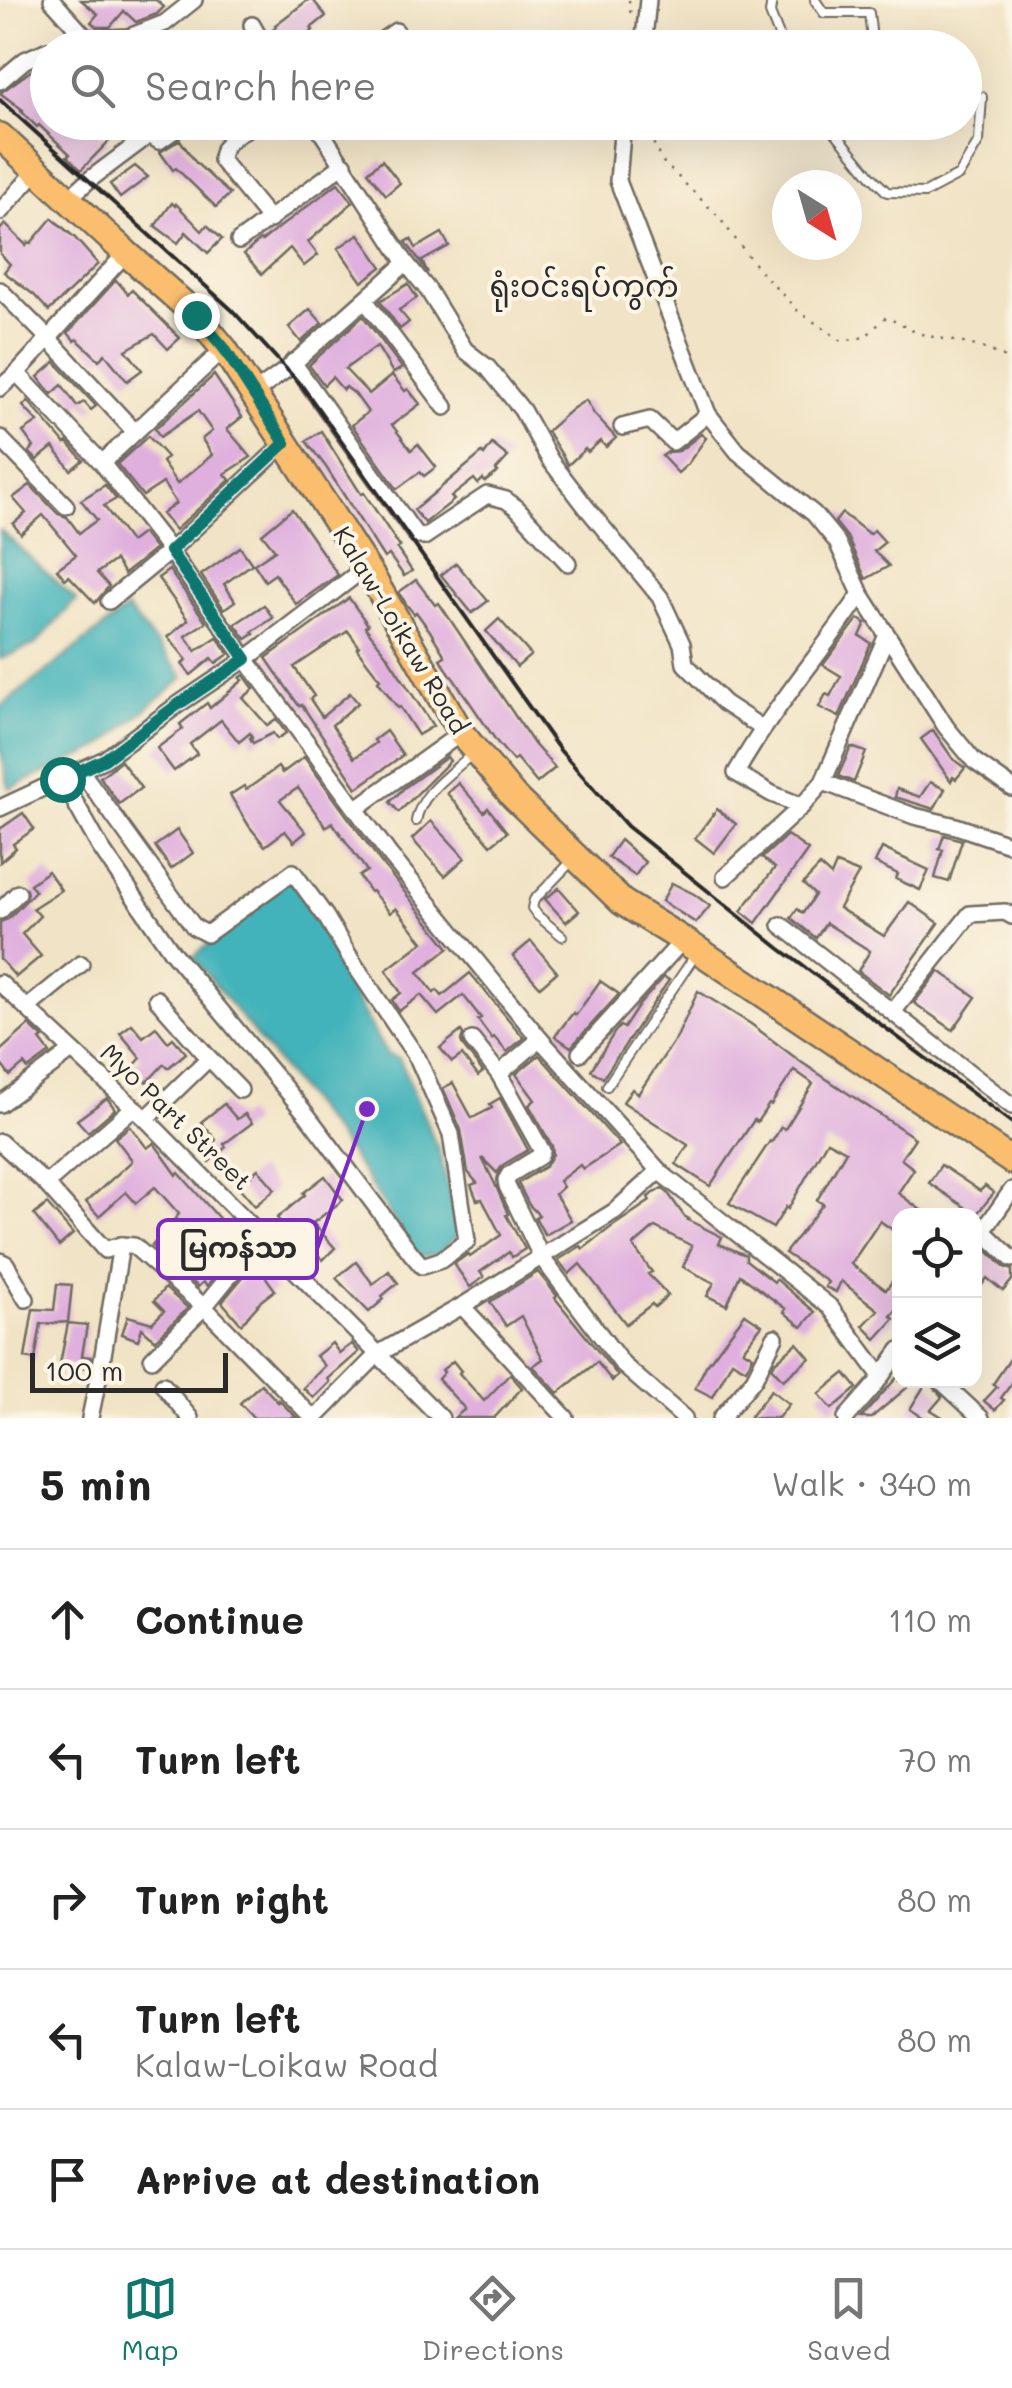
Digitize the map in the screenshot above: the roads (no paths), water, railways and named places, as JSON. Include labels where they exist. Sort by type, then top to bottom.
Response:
[{"type":"main road","name":"Kalaw-Loikaw Road","points":[[0,136],[196,315],[224,348],[366,567],[468,742],[514,796],[622,902],[1008,1155]]},
{"type":"street","points":[[52,0],[71,30]]},
{"type":"street","points":[[645,30],[648,0]]},
{"type":"street","points":[[147,30],[165,23],[186,3]]},
{"type":"street","points":[[252,25],[255,30]]},
{"type":"street","points":[[0,81],[30,58]]},
{"type":"street","points":[[68,199],[132,140]]},
{"type":"street","points":[[231,140],[221,151],[222,160],[270,220]]},
{"type":"street","points":[[327,140],[465,350],[488,368],[522,410],[550,460],[660,597],[682,644],[685,664],[724,703],[762,728]]},
{"type":"street","points":[[621,140],[618,181],[708,414],[738,452],[814,514],[837,542],[861,594],[946,727],[974,761],[1012,788]]},
{"type":"street","points":[[239,241],[344,164]]},
{"type":"street","points":[[0,212],[37,170]]},
{"type":"street","points":[[0,388],[126,253]]},
{"type":"street","points":[[253,394],[406,264]]},
{"type":"street","points":[[0,290],[135,432]]},
{"type":"street","points":[[365,300],[445,407]]},
{"type":"street","points":[[102,463],[224,348]]},
{"type":"street","points":[[294,362],[415,534],[424,537],[487,495],[517,508],[568,563]]},
{"type":"street","points":[[17,373],[102,463],[389,854],[540,1039],[659,1171],[830,1307],[882,1376]]},
{"type":"street","points":[[622,426],[650,420],[673,442],[708,414]]},
{"type":"street","points":[[0,438],[66,506]]},
{"type":"street","points":[[108,601],[170,551],[285,443]]},
{"type":"street","points":[[0,808],[105,759],[366,567]]},
{"type":"street","points":[[802,806],[736,773],[762,728],[861,594]]},
{"type":"street","points":[[725,877],[824,782],[888,635]]},
{"type":"street","points":[[357,808],[468,742]]},
{"type":"street","points":[[62,779],[100,847],[172,952],[307,1115],[422,1266],[440,1260],[468,1241],[451,1134],[418,1059],[306,888],[292,872],[207,934],[194,927],[80,771]]},
{"type":"street","points":[[824,782],[914,816],[1012,845]]},
{"type":"street","points":[[0,910],[18,892]]},
{"type":"street","points":[[893,1012],[970,914],[1005,912],[1012,916]]},
{"type":"street","points":[[781,924],[1012,1106]]},
{"type":"street","points":[[580,1053],[691,945]]},
{"type":"street","points":[[26,1008],[81,964]]},
{"type":"street","name":"Myo Part Street","points":[[0,983],[146,1119],[441,1418]]},
{"type":"street","points":[[157,1000],[240,1090]]},
{"type":"street","points":[[499,1074],[540,1039]]},
{"type":"street","points":[[472,1040],[499,1074],[542,1150],[540,1156],[506,1180],[542,1258],[623,1364],[684,1418]]},
{"type":"street","points":[[0,1104],[72,1051]]},
{"type":"street","points":[[146,1119],[209,1058]]},
{"type":"street","points":[[46,1184],[132,1108]]},
{"type":"street","points":[[0,1142],[46,1184],[105,1250],[134,1246],[204,1307],[314,1418],[378,1354],[615,1212],[659,1171]]},
{"type":"street","points":[[982,1233],[1012,1190]]},
{"type":"street","points":[[152,1360],[204,1307],[262,1236]]},
{"type":"street","points":[[982,1239],[1012,1259]]},
{"type":"street","points":[[90,1418],[104,1355],[120,1245]]},
{"type":"street","points":[[0,1261],[6,1264],[26,1299]]},
{"type":"street","points":[[462,1306],[566,1418]]},
{"type":"street","points":[[721,1418],[754,1379],[775,1338]]},
{"type":"street","points":[[846,1418],[892,1362]]},
{"type":"street","points":[[163,1386],[190,1418]]},
{"type":"street","points":[[949,1388],[981,1418]]},
{"type":"lane","points":[[772,0],[770,13],[777,30]]},
{"type":"lane","points":[[816,0],[824,13],[869,13],[871,30]]},
{"type":"lane","points":[[843,140],[888,192],[925,193],[959,175],[978,140]]},
{"type":"lane","points":[[416,820],[418,808],[468,742]]},
{"type":"lane","points":[[562,936],[532,908],[534,900],[576,857]]},
{"type":"lane","points":[[608,1086],[691,945]]},
{"type":"water","points":[[0,530],[76,600],[36,644],[0,659]]},
{"type":"water","points":[[127,609],[184,677],[100,748],[9,789],[0,746],[0,707]]},
{"type":"water","points":[[290,877],[331,935],[337,966],[387,1055],[399,1058],[439,1152],[460,1233],[438,1254],[418,1257],[350,1154],[193,957]]},
{"type":"railway","points":[[0,100],[30,127]]},
{"type":"railway","points":[[44,140],[232,310],[302,386],[559,749],[627,826],[779,948],[1012,1123]]},
{"type":"place","name":"မြကန်သာ","points":[[367,1109]]},
{"type":"district","name":"ရုံးဝင်းရပ်ကွက်","points":[[584,287]]}]
